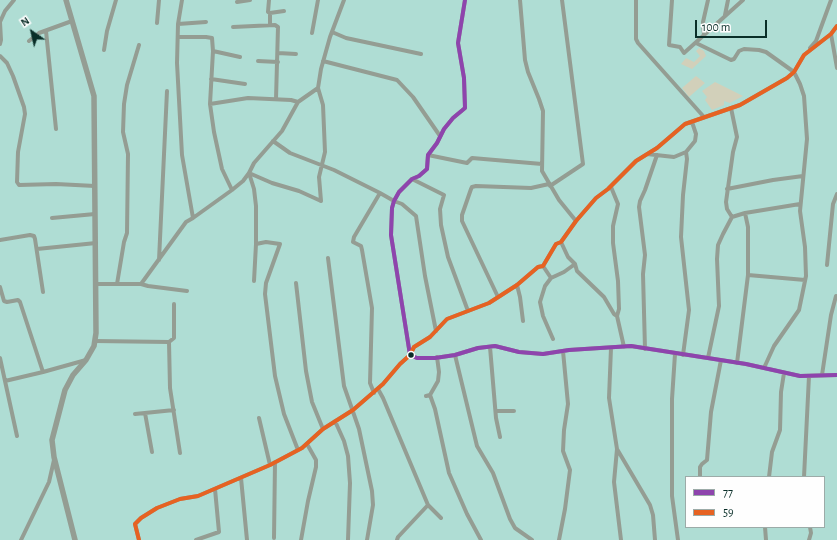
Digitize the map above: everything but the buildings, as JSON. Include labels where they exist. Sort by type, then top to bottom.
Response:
[{"type":"street","points":[[0,44],[0,22],[5,11],[14,0]]},
{"type":"street","points":[[66,0],[94,96],[96,214],[95,341],[94,346],[86,360],[73,375],[65,390],[52,440],[54,457],[75,540]]},
{"type":"street","points":[[104,50],[107,31],[116,0]]},
{"type":"street","points":[[157,22],[159,0]]},
{"type":"street","points":[[182,0],[178,24],[177,63],[182,155],[193,218]]},
{"type":"street","points":[[237,2],[250,0]]},
{"type":"street","points":[[269,0],[268,12],[270,13],[270,25]]},
{"type":"street","points":[[312,34],[318,0]]},
{"type":"street","points":[[249,174],[299,191],[322,201],[319,177],[325,152],[323,105],[318,88],[323,61],[344,0]]},
{"type":"street","points":[[410,355],[391,235],[392,208],[399,192],[412,179],[419,176],[427,169],[428,155],[453,118],[465,108],[464,78],[458,43],[465,0]]},
{"type":"street","points":[[520,0],[525,60],[543,111],[542,171],[558,200],[576,221]]},
{"type":"street","points":[[498,297],[462,221],[462,215],[472,187],[531,188],[549,185],[583,164],[562,0]]},
{"type":"street","points":[[636,0],[636,39],[638,44],[704,117]]},
{"type":"street","points":[[672,0],[669,45],[680,47],[684,53],[743,0]]},
{"type":"street","points":[[704,35],[703,22],[708,0]]},
{"type":"street","points":[[725,16],[728,0]]},
{"type":"street","points":[[139,540],[135,524],[141,518],[157,508],[180,499],[198,496],[241,478],[298,450],[323,429],[335,421],[343,418],[376,391],[410,355],[414,347],[430,337],[447,319],[489,303],[517,285],[538,267],[543,266],[556,244],[561,242],[576,221],[596,198],[611,187],[636,160],[657,148],[685,124],[740,105],[787,78],[794,72],[804,55],[816,41],[830,0]]},
{"type":"street","points":[[270,13],[284,11]]},
{"type":"street","points":[[29,41],[39,33],[72,21]]},
{"type":"street","points":[[178,24],[206,22]]},
{"type":"street","points":[[233,27],[277,25],[278,62],[276,99]]},
{"type":"street","points":[[804,55],[831,34],[837,26]]},
{"type":"street","points":[[46,31],[56,129]]},
{"type":"street","points":[[332,32],[353,39],[421,54]]},
{"type":"street","points":[[831,34],[837,68]]},
{"type":"street","points":[[178,38],[212,38],[213,51],[210,104],[222,169],[232,190]]},
{"type":"street","points":[[696,43],[731,60],[739,51],[744,49],[766,52],[794,72],[804,96],[807,139],[800,211],[805,248],[805,280],[799,310],[774,346],[764,368]]},
{"type":"street","points":[[117,284],[124,242],[127,233],[128,154],[124,132],[124,104],[139,45]]},
{"type":"street","points":[[213,51],[240,57]]},
{"type":"street","points":[[278,53],[296,54]]},
{"type":"street","points":[[0,56],[7,63],[24,107],[25,114],[18,152],[17,182],[19,185],[56,184],[95,186]]},
{"type":"street","points":[[258,61],[278,62]]},
{"type":"street","points":[[323,61],[397,80],[413,97],[440,136]]},
{"type":"street","points":[[211,80],[244,84]]},
{"type":"street","points":[[141,284],[186,222],[232,190],[249,174],[254,163],[282,131],[298,102],[318,88]]},
{"type":"street","points":[[159,260],[167,91]]},
{"type":"street","points":[[210,104],[248,98],[276,99],[298,102]]},
{"type":"street","points":[[731,108],[737,137],[732,152],[726,202],[727,209],[732,217]]},
{"type":"street","points":[[647,154],[674,157],[686,152],[695,141],[696,134],[692,122]]},
{"type":"street","points":[[273,141],[290,153],[321,165],[402,204],[416,216],[425,276],[436,331]]},
{"type":"street","points":[[683,355],[688,310],[681,237],[683,194],[687,159],[686,152]]},
{"type":"street","points":[[428,155],[467,163],[472,158],[542,164]]},
{"type":"street","points":[[645,349],[643,274],[645,255],[639,207],[658,155]]},
{"type":"street","points":[[249,174],[254,189],[256,206],[254,281]]},
{"type":"street","points":[[727,189],[803,176]]},
{"type":"street","points":[[412,179],[444,195],[440,209],[441,225],[448,257],[468,311]]},
{"type":"street","points":[[611,187],[618,204],[613,226],[613,243],[618,282],[619,309],[617,316],[624,347]]},
{"type":"street","points":[[380,193],[354,237],[353,242],[361,246],[372,308],[370,383],[383,398],[428,504],[441,518]]},
{"type":"street","points":[[827,265],[833,204],[837,194]]},
{"type":"street","points":[[708,358],[718,306],[718,245],[732,217],[744,213],[800,204]]},
{"type":"street","points":[[737,363],[748,275],[748,227],[744,213]]},
{"type":"street","points":[[52,218],[96,214]]},
{"type":"street","points":[[0,240],[30,235],[34,236],[43,292]]},
{"type":"street","points":[[256,244],[266,242],[280,244],[266,283],[265,294],[276,376],[284,414],[298,450]]},
{"type":"street","points":[[561,242],[568,257],[575,264],[577,271],[604,297],[614,314],[617,316]]},
{"type":"street","points":[[37,249],[96,243]]},
{"type":"street","points":[[328,258],[344,386],[359,429],[372,491],[372,521],[367,540]]},
{"type":"street","points":[[552,338],[543,316],[540,302],[545,286],[551,278],[564,272],[575,264]]},
{"type":"street","points":[[543,266],[551,278]]},
{"type":"street","points":[[748,275],[805,280]]},
{"type":"street","points":[[296,283],[306,371],[312,402],[323,429]]},
{"type":"street","points":[[96,284],[141,284],[187,291]]},
{"type":"street","points":[[517,285],[523,321]]},
{"type":"street","points":[[0,287],[4,301],[8,302],[18,300],[20,302],[43,372]]},
{"type":"street","points":[[822,376],[831,315],[836,296]]},
{"type":"street","points":[[95,341],[169,342],[174,338],[174,304]]},
{"type":"street","points":[[169,342],[170,388],[180,453]]},
{"type":"street","points":[[410,355],[417,358],[437,357],[455,355],[495,346],[519,352],[543,354],[631,346],[721,360],[800,376],[837,376]]},
{"type":"street","points":[[490,347],[500,437]]},
{"type":"street","points":[[611,348],[609,398],[617,449],[614,482],[621,540]]},
{"type":"street","points":[[559,540],[570,470],[563,451],[564,430],[568,404],[563,351]]},
{"type":"street","points":[[675,354],[672,400],[672,496],[678,540]]},
{"type":"street","points":[[455,355],[477,446],[493,473],[510,519],[515,528],[532,540]]},
{"type":"street","points":[[437,357],[439,372],[438,381],[428,395],[435,409],[449,473],[467,514],[481,540]]},
{"type":"street","points":[[0,358],[17,436]]},
{"type":"street","points":[[6,381],[86,360]]},
{"type":"street","points":[[700,476],[700,467],[707,460],[711,412],[721,360]]},
{"type":"street","points":[[769,476],[772,452],[780,430],[781,392],[784,373]]},
{"type":"street","points":[[804,476],[808,430],[809,376]]},
{"type":"street","points":[[136,414],[174,410]]},
{"type":"street","points":[[496,411],[514,411]]},
{"type":"street","points":[[145,413],[152,452]]},
{"type":"street","points":[[259,418],[270,465]]},
{"type":"street","points":[[335,421],[344,441],[348,456],[350,483],[348,540]]},
{"type":"street","points":[[301,540],[316,467],[316,460],[307,444]]},
{"type":"street","points":[[617,449],[650,505],[653,515],[655,540]]},
{"type":"street","points":[[20,540],[49,482],[54,457]]},
{"type":"street","points":[[274,538],[275,462]]},
{"type":"street","points":[[241,478],[247,540]]},
{"type":"street","points":[[196,540],[220,532],[215,489]]},
{"type":"street","points":[[397,540],[428,504]]},
{"type":"street","points":[[765,528],[766,540]]},
{"type":"street","points":[[809,540],[811,533],[810,528]]},
{"type":"shaded area","points":[[699,48],[704,51],[706,56],[692,69],[681,64],[686,58],[694,62],[700,56],[696,51]]},
{"type":"shaded area","points":[[696,76],[705,83],[689,97],[682,88]]},
{"type":"shaded area","points":[[715,82],[743,96],[730,103],[724,101],[724,105],[712,110],[705,100],[707,97],[702,91]]},
{"type":"transit line","name":"77","points":[[465,0],[458,43],[464,78],[465,108],[453,118],[444,129],[437,143],[428,155],[427,169],[419,176],[412,179],[399,192],[392,208],[391,235],[410,355],[417,358],[435,358],[455,355],[478,348],[495,346],[519,352],[543,354],[569,350],[631,346],[746,364],[800,376],[837,375]]},
{"type":"transit line","name":"59","points":[[139,540],[135,524],[141,518],[157,508],[180,499],[198,496],[270,465],[302,448],[323,429],[353,410],[383,384],[410,355],[414,347],[430,337],[447,319],[489,303],[517,285],[538,267],[543,266],[556,244],[561,242],[576,221],[596,198],[608,189],[636,161],[657,148],[685,124],[740,105],[787,78],[794,72],[804,55],[831,34],[837,26]]}]
